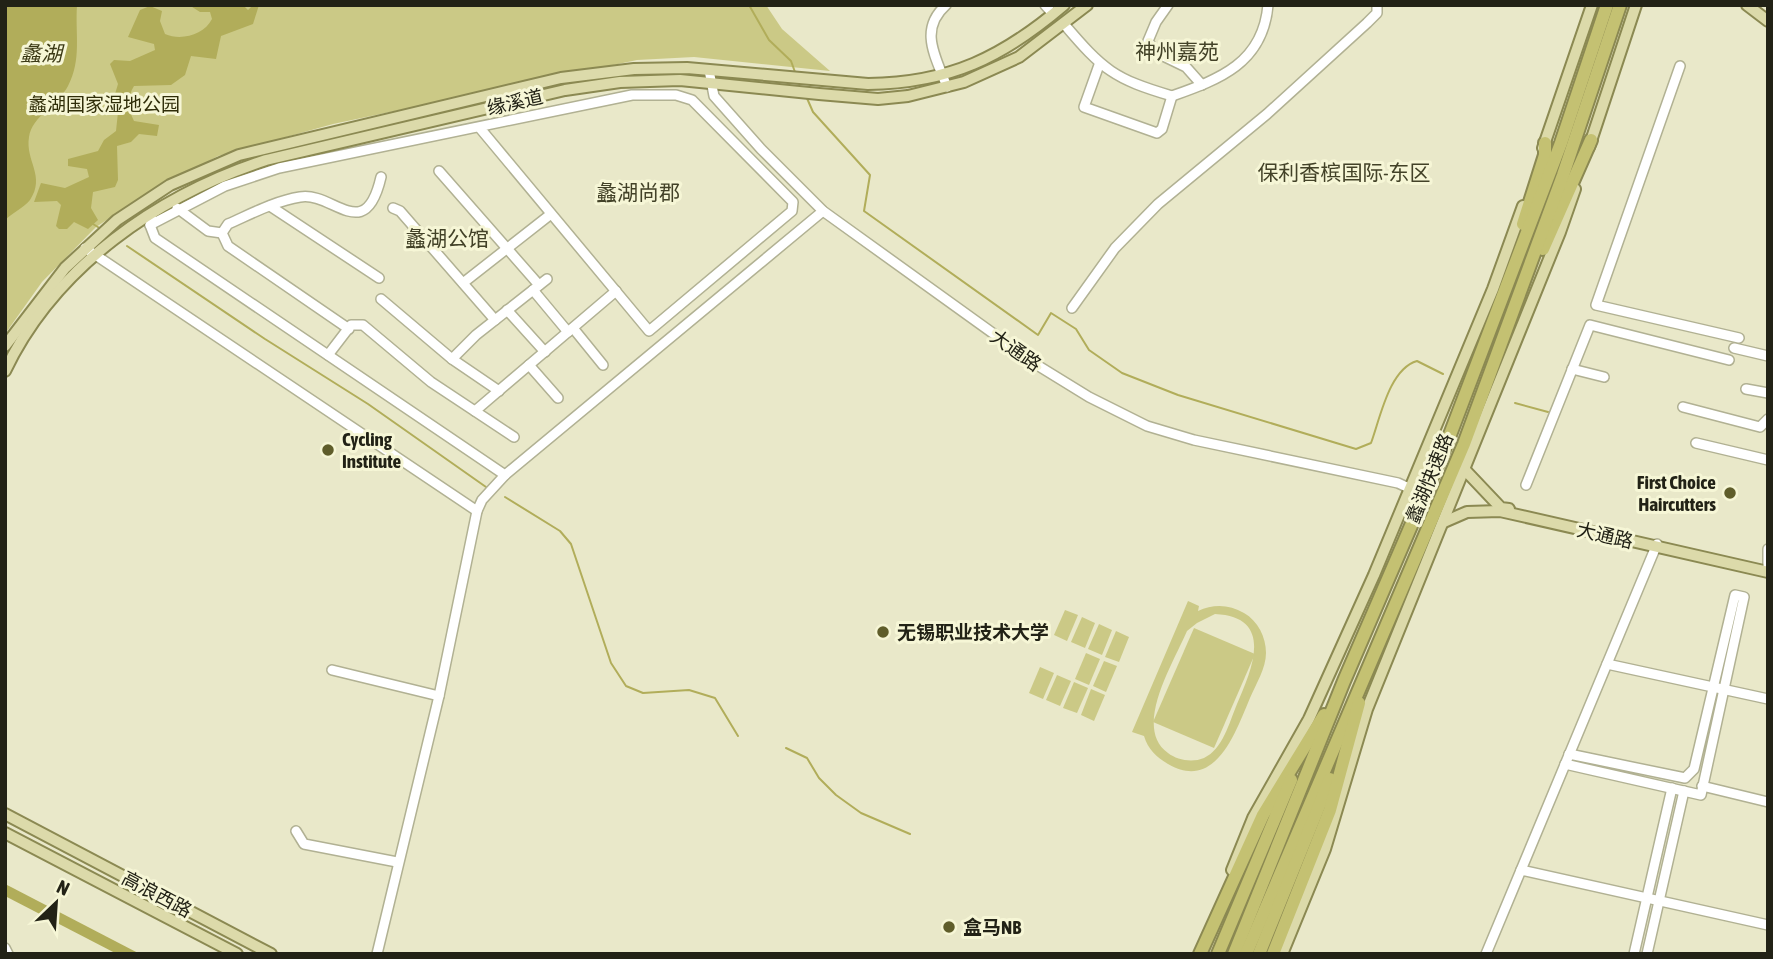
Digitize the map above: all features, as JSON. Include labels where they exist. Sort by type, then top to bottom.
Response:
[{"type":"highway","name":"蠡湖快速路","points":[[1248,949],[1344,681],[1448,440],[1509,280],[1561,143],[1607,5]]},
{"type":"highway","name":"蠡湖快速路","points":[[1234,954],[1248,949],[1464,444],[1620,5]]},
{"type":"highway","points":[[1529,264],[1541,254],[1591,140]]},
{"type":"highway","points":[[1509,280],[1519,237],[1545,155],[1545,143]]},
{"type":"highway","points":[[1273,954],[1330,810],[1372,662]]},
{"type":"highway","points":[[1199,954],[1263,815],[1344,681]]},
{"type":"highway","points":[[1248,949],[1353,722]]},
{"type":"highway","points":[[1218,954],[1311,736]]},
{"type":"main road","name":"缘溪道","points":[[5,346],[42,294],[85,248],[117,220],[170,185],[200,170],[252,151],[561,78],[634,69],[709,70],[813,80],[896,84],[943,76],[981,63],[1012,46],[1064,5]]},
{"type":"main road","name":"缘溪道","points":[[5,371],[40,316],[95,257],[160,206],[228,172],[266,160],[565,90],[652,80],[878,99],[908,96],[947,87],[1019,57],[1087,5]]},
{"type":"main road","points":[[1199,954],[1253,818],[1309,719],[1411,489],[1493,289],[1592,5]]},
{"type":"main road","points":[[1282,954],[1325,849],[1367,709],[1560,232],[1636,5]]},
{"type":"main road","points":[[1632,18],[1643,5]]},
{"type":"main road","points":[[1748,6],[1768,19]]},
{"type":"main road","name":"大通路","points":[[1465,470],[1501,508],[1656,546]]},
{"type":"main road","name":"大通路","points":[[1444,522],[1467,512],[1500,511],[1768,570]]},
{"type":"main road","name":"高浪西路","points":[[5,814],[271,954]]},
{"type":"main road","name":"高浪西路","points":[[5,833],[237,954]]},
{"type":"street","points":[[946,5],[935,15],[928,36],[947,87]]},
{"type":"street","points":[[1045,5],[1054,14]]},
{"type":"street","points":[[1168,5],[1156,22],[1149,41],[1155,52],[1186,68],[1202,85]]},
{"type":"street","points":[[1064,24],[1099,65],[1135,86],[1172,96],[1234,69],[1259,43],[1268,5]]},
{"type":"street","points":[[1072,309],[1115,247],[1157,204],[1277,105],[1377,13],[1377,5]]},
{"type":"street","points":[[1099,65],[1084,107],[1157,133],[1162,129],[1172,96]]},
{"type":"street","points":[[1680,66],[1596,305],[1739,338]]},
{"type":"street","name":"大通路","points":[[709,70],[715,96],[761,149],[823,211],[1037,365],[1147,426],[1194,440],[1398,483],[1411,489]]},
{"type":"street","points":[[150,225],[177,208],[225,186],[279,168],[632,95],[676,95],[692,100],[793,202],[792,211],[649,331],[479,127]]},
{"type":"street","points":[[439,171],[540,284],[571,330],[603,365]]},
{"type":"street","points":[[222,233],[228,224],[270,206],[303,196],[319,197],[347,212],[365,209],[377,195],[381,177]]},
{"type":"street","points":[[160,206],[150,225],[155,238],[505,475]]},
{"type":"street","points":[[270,206],[379,278]]},
{"type":"street","points":[[177,208],[208,230],[222,233]]},
{"type":"street","points":[[393,208],[400,211],[495,320]]},
{"type":"street","points":[[377,954],[439,696],[477,511],[482,500],[505,475],[823,211]]},
{"type":"street","points":[[463,283],[551,214]]},
{"type":"street","points":[[222,233],[228,246],[349,329]]},
{"type":"street","points":[[85,248],[477,511]]},
{"type":"street","points":[[452,359],[540,284]]},
{"type":"street","points":[[475,411],[616,291]]},
{"type":"street","points":[[382,299],[452,359],[499,391]]},
{"type":"street","points":[[508,310],[545,352]]},
{"type":"street","points":[[1525,485],[1590,324],[1729,360]]},
{"type":"street","points":[[328,355],[351,325],[363,325],[431,382],[514,437]]},
{"type":"street","points":[[1734,348],[1768,356]]},
{"type":"street","points":[[529,365],[558,398]]},
{"type":"street","points":[[1572,369],[1604,377]]},
{"type":"street","points":[[1746,389],[1768,393]]},
{"type":"street","points":[[1683,407],[1760,427],[1768,419]]},
{"type":"street","points":[[1696,443],[1768,460]]},
{"type":"street","points":[[1486,954],[1656,546]]},
{"type":"street","points":[[1768,549],[1768,570]]},
{"type":"street","points":[[1565,764],[1700,795],[1744,597],[1735,595],[1694,769],[1685,778],[1569,754]]},
{"type":"street","points":[[1607,664],[1768,699]]},
{"type":"street","points":[[332,670],[439,696]]},
{"type":"street","points":[[1702,786],[1768,802]]},
{"type":"street","points":[[1634,954],[1672,788]]},
{"type":"street","points":[[1647,954],[1684,791]]},
{"type":"street","points":[[296,831],[304,844],[397,862]]},
{"type":"street","points":[[1521,870],[1768,925]]},
{"type":"street","points":[[5,948],[8,954]]},
{"type":"green space","name":"蠡湖国家湿地公园","points":[[5,5],[766,5],[782,29],[830,71],[694,57],[637,60],[333,124],[218,156],[148,193],[96,227],[42,282],[5,334]]},
{"type":"green space","points":[[1188,601],[1199,606],[1198,611],[1215,606],[1227,607],[1238,610],[1253,620],[1265,641],[1264,664],[1231,741],[1222,754],[1199,770],[1185,771],[1168,764],[1153,752],[1144,736],[1132,732]],"holes":[[[1215,614],[1234,617],[1246,625],[1252,635],[1254,648],[1248,676],[1228,727],[1211,754],[1199,760],[1176,757],[1158,742],[1154,728],[1159,694],[1166,677],[1187,631]]]},
{"type":"green space","points":[[1065,610],[1078,615],[1067,641],[1054,635]]},
{"type":"green space","points":[[1082,617],[1095,623],[1085,648],[1071,642]]},
{"type":"green space","points":[[1099,624],[1112,630],[1102,655],[1088,649]]},
{"type":"green space","points":[[1194,628],[1255,654],[1214,748],[1153,722]]},
{"type":"green space","points":[[1116,631],[1129,637],[1119,662],[1105,657]]},
{"type":"green space","points":[[1086,653],[1100,659],[1089,685],[1075,679]]},
{"type":"green space","points":[[1104,661],[1117,666],[1106,692],[1093,686]]},
{"type":"green space","points":[[1040,667],[1054,673],[1043,699],[1029,693]]},
{"type":"green space","points":[[1057,675],[1071,681],[1060,706],[1046,700]]},
{"type":"green space","points":[[1074,682],[1088,688],[1077,713],[1063,708]]},
{"type":"green space","points":[[1091,689],[1105,695],[1094,721],[1081,715]]},
{"type":"water","name":"蠡湖","points":[[5,5],[77,5],[77,46],[75,66],[68,86],[59,99],[40,116],[31,130],[29,146],[36,176],[34,191],[28,203],[5,220]]},
{"type":"water","points":[[189,5],[243,5],[248,10],[253,5],[259,5],[253,24],[221,36],[216,59],[191,56],[185,75],[171,85],[134,86],[129,99],[132,117],[134,121],[159,125],[157,136],[139,134],[131,142],[117,146],[118,180],[115,187],[93,192],[91,208],[98,220],[88,229],[74,222],[67,229],[59,229],[56,226],[61,205],[57,201],[34,202],[41,183],[65,188],[89,177],[87,169],[68,166],[68,159],[98,151],[104,140],[116,131],[118,112],[112,104],[118,84],[110,64],[114,60],[130,61],[155,50],[154,44],[128,37],[140,10],[150,6],[162,11],[160,21],[165,34],[185,37],[204,29],[212,19],[210,12],[200,12]]},
{"type":"water","points":[[5,884],[140,954],[117,954],[5,896]]},
{"type":"waterway","points":[[749,5],[769,40],[791,61],[795,72]]},
{"type":"waterway","points":[[806,96],[813,112],[870,175],[864,211],[1038,335],[1051,313],[1076,329],[1089,350],[1122,373],[1178,395],[1356,449],[1371,443],[1387,396],[1399,374],[1407,366],[1417,361],[1443,374]]},
{"type":"waterway","points":[[93,224],[101,229]]},
{"type":"waterway","points":[[127,246],[265,339],[368,404],[486,487]]},
{"type":"waterway","points":[[1515,403],[1548,412]]},
{"type":"waterway","points":[[505,497],[560,531],[571,544],[611,663],[626,686],[643,693],[689,690],[715,698],[738,736]]},
{"type":"waterway","points":[[786,748],[807,758],[819,778],[836,795],[861,813],[910,834]]},
{"type":"place","name":"Cycling Institute","points":[[328,450]]},
{"type":"place","name":"First Choice Haircutters","points":[[1730,493]]},
{"type":"place","name":"无锡职业技术大学","points":[[883,632]]},
{"type":"place","name":"盒马NB","points":[[949,927]]},
{"type":"district","name":"神州嘉苑","points":[[1177,52]]},
{"type":"district","name":"保利香槟国际-东区","points":[[1344,173]]},
{"type":"district","name":"蠡湖尚郡","points":[[638,193]]},
{"type":"district","name":"蠡湖公馆","points":[[447,239]]}]
